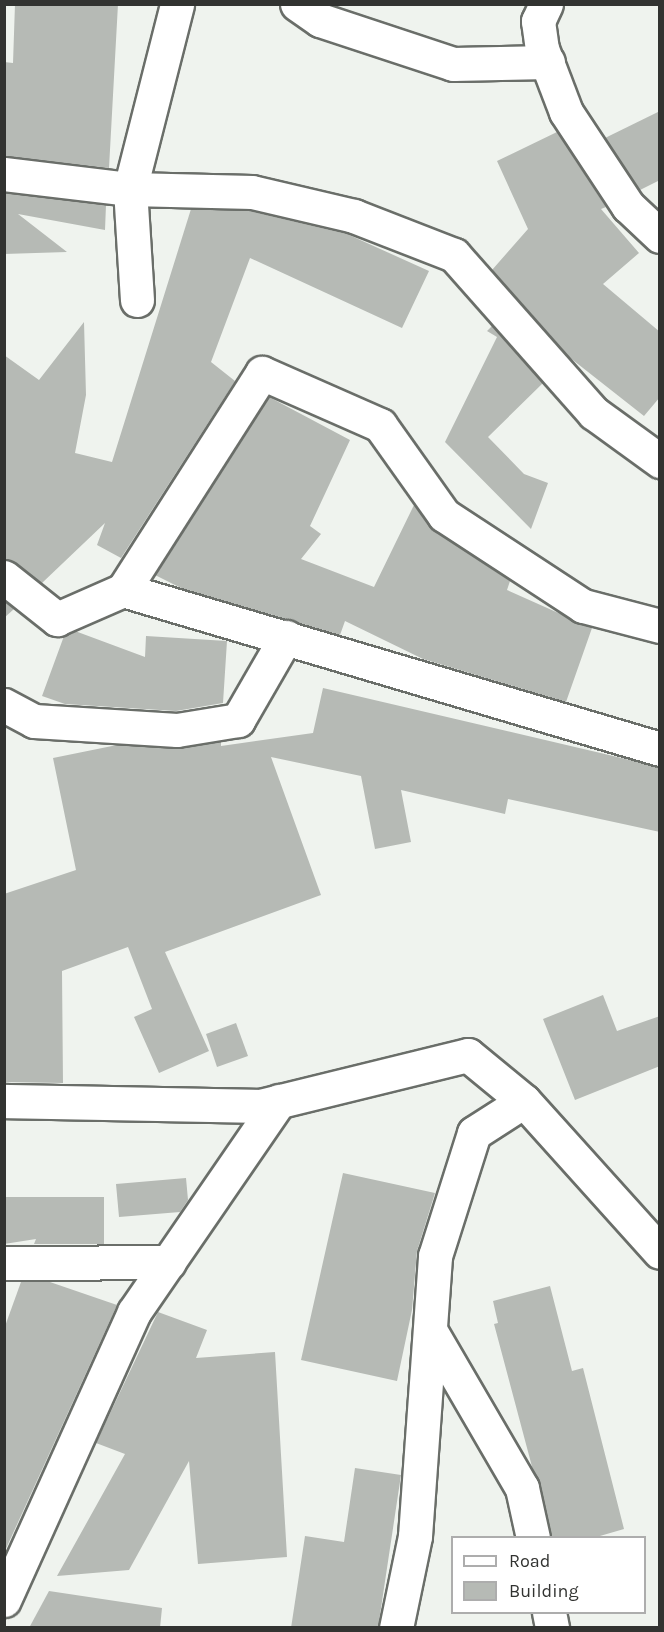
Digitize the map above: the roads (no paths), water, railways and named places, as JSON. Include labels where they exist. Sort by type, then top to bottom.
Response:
[{"type":"street","points":[[137,300],[130,189],[177,4]]},
{"type":"street","points":[[297,4],[320,20],[453,64],[548,62]]},
{"type":"street","points":[[546,4],[538,21],[548,62],[573,121],[628,206],[660,236]]},
{"type":"street","points":[[4,174],[130,189],[252,192],[354,216],[454,255],[594,413],[660,460]]},
{"type":"street","points":[[4,577],[57,619],[123,590],[262,373],[380,425],[444,515],[583,606],[660,626]]},
{"type":"street","points":[[123,590],[660,749]]},
{"type":"street","points":[[4,705],[34,721],[177,730],[238,720],[285,637]]},
{"type":"street","points":[[4,1101],[260,1106],[468,1054],[524,1101],[660,1252]]},
{"type":"street","points":[[4,1600],[134,1312],[279,1101]]},
{"type":"street","points":[[396,1628],[415,1536],[435,1257],[474,1133],[524,1101]]},
{"type":"street","points":[[4,1263],[169,1262]]},
{"type":"street","points":[[430,1330],[522,1488],[533,1536]]}]
